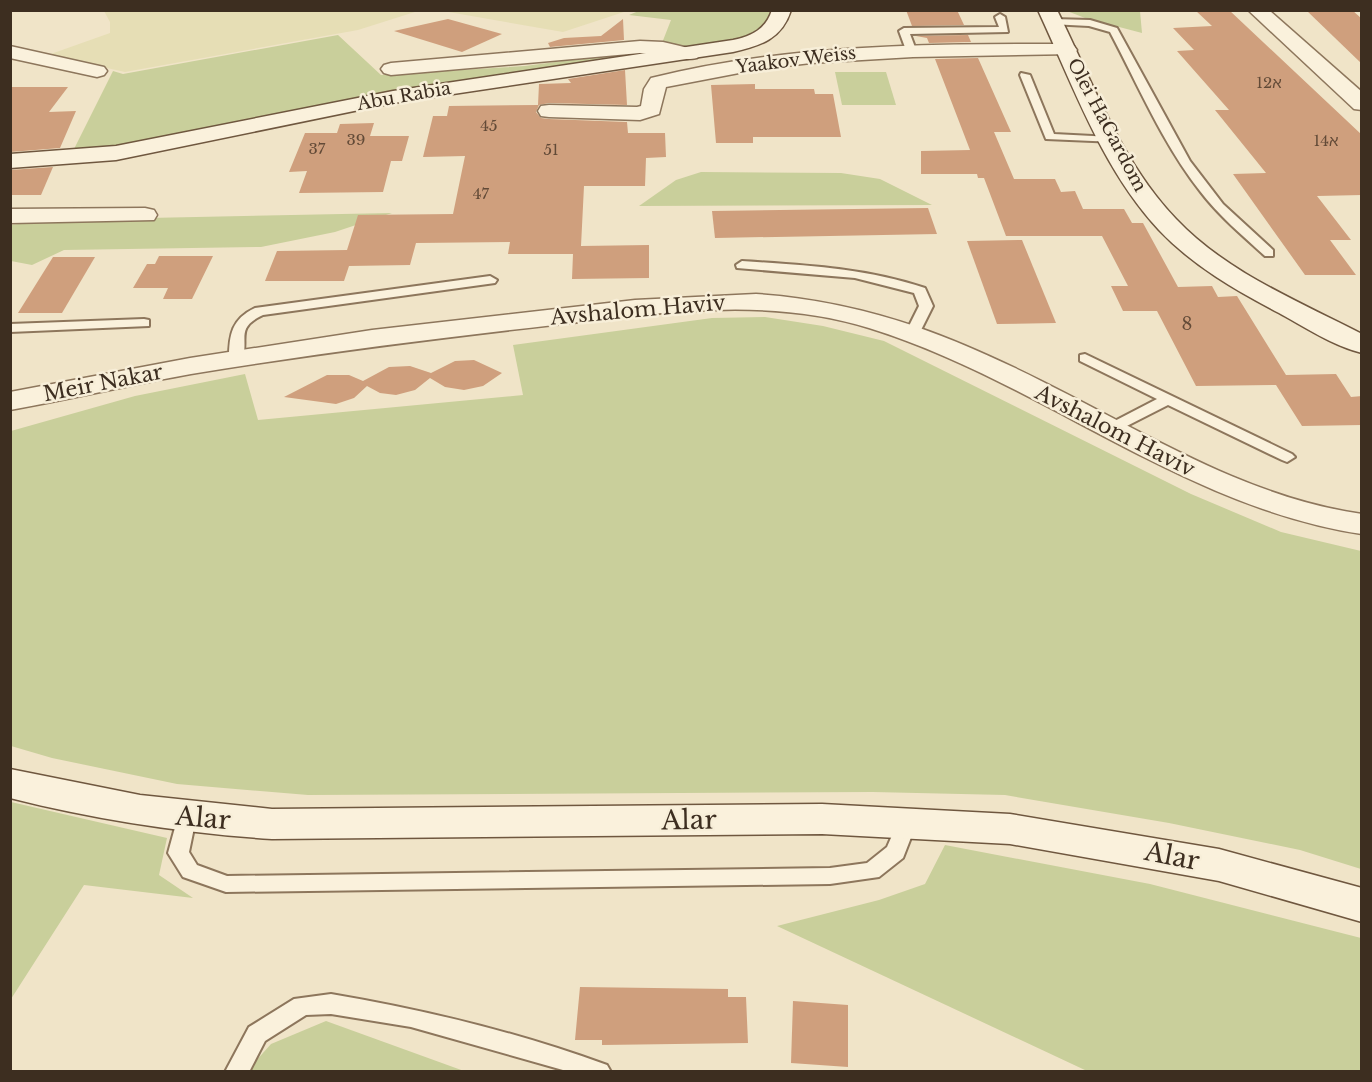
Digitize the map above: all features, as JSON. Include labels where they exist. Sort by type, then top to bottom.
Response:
[{"type":"street","name":"Abu Rabia","points":[[10,161],[116,153],[393,97],[690,54],[758,39],[777,26],[782,10]]},
{"type":"street","points":[[1257,10],[1362,104]]},
{"type":"street","name":"Olei HaGardom","points":[[1050,16],[1126,168],[1154,210],[1180,236],[1227,270],[1362,345]]},
{"type":"street","points":[[391,69],[640,48],[663,48],[690,54]]},
{"type":"street","name":"Yaakov Weiss","points":[[549,111],[640,114],[651,109],[654,89],[658,82],[686,75],[783,60],[866,51],[1067,50]]},
{"type":"street","points":[[10,52],[98,71]]},
{"type":"street","points":[[10,216],[145,215]]},
{"type":"street","name":"Avshalom Haviv","points":[[196,365],[475,326],[656,304],[708,301],[808,306],[842,311],[913,332],[1261,501],[1300,513],[1362,525]]},
{"type":"street","name":"Meir Nakar","points":[[10,401],[196,365]]},
{"type":"street","name":"Alar","points":[[10,783],[106,806],[186,819],[272,824],[382,825],[822,819],[1010,829],[1108,844],[1219,865],[1362,906]]},
{"type":"lane","points":[[1050,16],[1114,30],[1184,161],[1219,207],[1269,253]]},
{"type":"lane","points":[[911,50],[904,31],[1005,30],[1000,17]]},
{"type":"lane","points":[[1025,75],[1050,138],[1112,140]]},
{"type":"lane","points":[[742,265],[861,275],[899,283],[920,291],[926,306],[913,332]]},
{"type":"lane","points":[[236,359],[236,330],[246,316],[260,311],[490,280]]},
{"type":"lane","points":[[10,328],[144,323]]},
{"type":"lane","points":[[1085,358],[1287,457]]},
{"type":"lane","points":[[1110,429],[1168,399]]},
{"type":"lane","points":[[186,819],[178,853],[190,871],[225,884],[830,876],[872,871],[896,852],[907,822]]},
{"type":"lane","points":[[237,1071],[258,1034],[302,1006],[331,1004],[411,1017],[550,1054],[599,1071]]},
{"type":"shaded area","points":[[627,10],[563,32],[443,11]]},
{"type":"shaded area","points":[[104,11],[418,11],[358,30],[125,72],[48,55],[110,33],[110,22]]},
{"type":"green space","points":[[641,10],[774,10],[775,15],[736,41],[723,45],[695,47],[662,43],[671,20],[629,15]]},
{"type":"green space","points":[[1067,11],[1140,11],[1142,33],[1085,18]]},
{"type":"green space","points":[[338,35],[381,75],[525,66],[631,52],[655,55],[161,142],[73,151],[113,71],[123,74]]},
{"type":"green space","points":[[835,72],[886,72],[896,105],[842,105]]},
{"type":"green space","points":[[701,172],[841,173],[880,179],[932,205],[639,206],[676,180]]},
{"type":"green space","points":[[392,213],[335,232],[261,247],[64,250],[32,265],[11,261],[10,225],[52,220]]},
{"type":"green space","points":[[765,317],[823,326],[884,341],[1191,494],[1281,532],[1361,551],[1361,869],[1300,850],[1169,823],[1005,795],[873,792],[308,795],[177,784],[52,758],[11,746],[11,431],[135,396],[245,374],[258,420],[523,395],[513,345],[712,318]]},
{"type":"green space","points":[[11,802],[167,838],[159,875],[193,898],[84,885],[11,999]]},
{"type":"green space","points":[[945,845],[1150,884],[1361,938],[1361,1071],[1087,1071],[777,926],[879,900],[925,884]]},
{"type":"green space","points":[[326,1021],[464,1071],[246,1072],[271,1044]]},
{"type":"building","points":[[906,10],[957,10],[964,25],[912,26]]},
{"type":"building","points":[[1195,10],[1229,10],[1362,135],[1362,195],[1317,196],[1351,240],[1330,240],[1356,275],[1305,275],[1233,174],[1266,173],[1215,110],[1229,110],[1177,51],[1194,50],[1173,28],[1212,26]]},
{"type":"building","points":[[1306,10],[1352,10],[1362,19],[1362,64]]},
{"type":"building","points":[[448,19],[502,34],[462,52],[394,31]]},
{"type":"building","points":[[623,19],[624,40],[550,47],[548,43],[564,38],[601,36]]},
{"type":"building","points":[[968,35],[971,42],[929,43],[927,38],[916,36]]},
{"type":"building","points":[[978,58],[1011,132],[994,132],[1014,179],[1055,179],[1061,192],[1075,191],[1083,209],[1124,209],[1132,223],[1143,223],[1178,287],[1212,286],[1218,297],[1237,296],[1286,375],[1336,374],[1351,397],[1362,396],[1362,425],[1302,426],[1276,385],[1196,386],[1157,311],[1123,311],[1111,286],[1128,286],[1102,236],[1006,236],[984,178],[978,178],[977,174],[921,174],[921,151],[970,150],[935,59]]},
{"type":"building","points":[[625,70],[627,105],[549,103],[539,105],[536,112],[541,118],[549,119],[627,122],[628,133],[665,133],[666,157],[646,158],[645,186],[584,186],[581,246],[649,245],[649,278],[572,279],[573,254],[508,254],[510,242],[416,243],[410,265],[349,266],[344,281],[265,281],[277,251],[347,250],[358,215],[453,214],[465,156],[423,157],[433,116],[447,116],[449,106],[538,105],[539,84],[571,83],[568,79]]},
{"type":"building","points":[[755,84],[755,89],[814,89],[815,94],[833,94],[841,137],[753,137],[753,143],[716,143],[711,85]]},
{"type":"building","points":[[10,87],[68,87],[49,112],[76,111],[60,148],[10,152]]},
{"type":"building","points":[[374,123],[370,136],[409,136],[402,161],[391,161],[383,192],[299,193],[307,171],[289,172],[305,133],[337,133],[340,124]]},
{"type":"building","points":[[53,167],[41,195],[10,195],[10,170]]},
{"type":"building","points":[[928,208],[937,234],[715,238],[712,211]]},
{"type":"building","points":[[1022,240],[1056,323],[997,324],[967,241]]},
{"type":"building","points":[[159,256],[213,256],[192,299],[163,299],[168,288],[133,288],[147,264],[155,264]]},
{"type":"building","points":[[53,257],[95,257],[62,313],[18,313]]},
{"type":"building","points":[[474,360],[502,373],[483,386],[464,390],[445,387],[430,378],[415,390],[396,395],[380,393],[367,386],[354,398],[336,404],[284,397],[327,375],[349,375],[363,381],[389,367],[410,366],[431,373],[455,361]]},
{"type":"building","points":[[580,987],[728,989],[728,997],[746,997],[748,1043],[602,1045],[602,1040],[575,1040]]},
{"type":"building","points":[[793,1001],[848,1005],[848,1067],[791,1063]]}]
